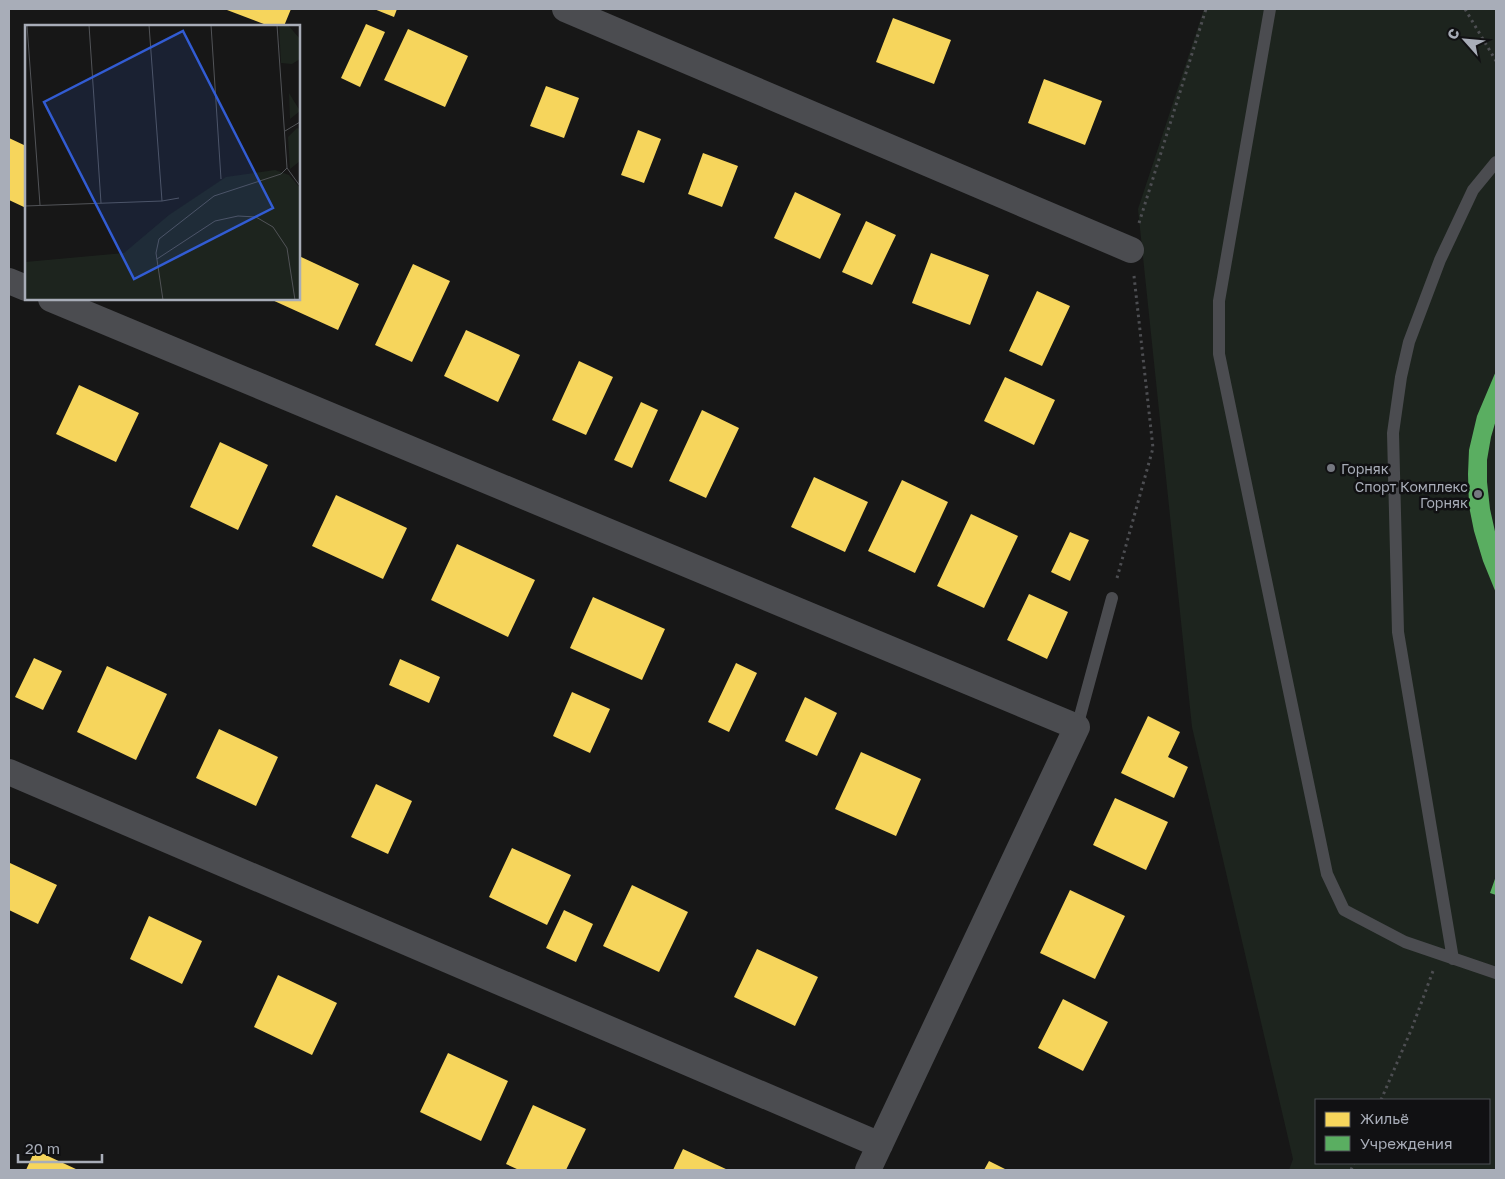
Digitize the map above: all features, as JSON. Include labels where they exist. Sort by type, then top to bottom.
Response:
[{"type":"street","points":[[566,9],[1131,250]]},
{"type":"street","points":[[9,281],[25,288]]},
{"type":"street","points":[[53,300],[1077,727],[868,1170]]},
{"type":"street","points":[[9,772],[880,1145]]},
{"type":"lane","points":[[1270,9],[1219,301],[1218,354],[1327,874],[1344,910],[1405,942],[1496,973]]},
{"type":"lane","points":[[1453,959],[1398,632],[1393,433],[1401,377],[1409,342],[1440,260],[1473,190],[1496,162]]},
{"type":"lane","points":[[1077,727],[1112,598]]},
{"type":"path","points":[[1112,598],[1153,448],[1131,250],[1206,9]]},
{"type":"path","points":[[1465,9],[1496,61]]},
{"type":"path","points":[[1381,1099],[1412,1028],[1439,954]]},
{"type":"shaded area","name":"Горняк","points":[[1204,9],[1496,9],[1496,1170],[1289,1170],[1293,1159],[1192,727],[1138,209]]},
{"type":"building: Жильё","points":[[291,9],[284,25],[266,25],[227,10]]},
{"type":"building: Жильё","points":[[374,9],[397,9],[394,17]]},
{"type":"building: Жильё","points":[[893,18],[951,40],[934,84],[876,62]]},
{"type":"building: Жильё","points":[[366,24],[385,32],[360,87],[341,78]]},
{"type":"building: Жильё","points":[[408,29],[468,56],[445,107],[384,80]]},
{"type":"building: Жильё","points":[[1044,79],[1102,101],[1085,145],[1028,123]]},
{"type":"building: Жильё","points":[[546,86],[579,98],[564,138],[530,126]]},
{"type":"building: Жильё","points":[[638,130],[661,139],[644,183],[621,175]]},
{"type":"building: Жильё","points":[[9,138],[25,146],[25,208],[9,200]]},
{"type":"building: Жильё","points":[[703,153],[738,166],[722,207],[688,194]]},
{"type":"building: Жильё","points":[[795,192],[841,214],[820,259],[774,238]]},
{"type":"building: Жильё","points":[[866,221],[896,235],[872,285],[842,272]]},
{"type":"building: Жильё","points":[[931,253],[989,275],[970,325],[912,303]]},
{"type":"building: Жильё","points":[[300,256],[359,284],[338,330],[272,300],[300,300]]},
{"type":"building: Жильё","points":[[413,264],[450,281],[412,362],[375,345]]},
{"type":"building: Жильё","points":[[1037,291],[1070,306],[1042,366],[1009,351]]},
{"type":"building: Жильё","points":[[466,330],[520,355],[498,402],[444,376]]},
{"type":"building: Жильё","points":[[579,361],[613,377],[586,435],[552,420]]},
{"type":"building: Жильё","points":[[1005,377],[1055,400],[1034,445],[984,421]]},
{"type":"building: Жильё","points":[[79,385],[139,413],[116,462],[56,434]]},
{"type":"building: Жильё","points":[[641,402],[658,410],[632,468],[614,460]]},
{"type":"building: Жильё","points":[[702,410],[739,428],[706,498],[669,481]]},
{"type":"building: Жильё","points":[[220,442],[268,465],[238,530],[190,507]]},
{"type":"building: Жильё","points":[[814,477],[868,502],[845,552],[791,527]]},
{"type":"building: Жильё","points":[[902,480],[948,502],[915,573],[868,551]]},
{"type":"building: Жильё","points":[[336,495],[407,528],[383,579],[312,546]]},
{"type":"building: Жильё","points":[[971,514],[1018,536],[984,608],[937,586]]},
{"type":"building: Жильё","points":[[1070,532],[1089,540],[1070,581],[1051,572]]},
{"type":"building: Жильё","points":[[457,544],[535,580],[508,637],[431,600]]},
{"type":"building: Жильё","points":[[1029,594],[1068,612],[1047,659],[1007,640]]},
{"type":"building: Жильё","points":[[593,597],[665,629],[642,680],[570,648]]},
{"type":"building: Жильё","points":[[34,658],[62,671],[43,710],[15,697]]},
{"type":"building: Жильё","points":[[400,659],[440,677],[429,703],[389,685]]},
{"type":"building: Жильё","points":[[736,663],[757,673],[729,732],[708,722]]},
{"type":"building: Жильё","points":[[107,666],[167,694],[136,760],[77,732]]},
{"type":"building: Жильё","points":[[572,692],[610,709],[590,753],[553,736]]},
{"type":"building: Жильё","points":[[805,697],[837,713],[817,756],[785,741]]},
{"type":"building: Жильё","points":[[1148,716],[1180,732],[1168,757],[1188,767],[1174,798],[1121,773]]},
{"type":"building: Жильё","points":[[219,729],[278,757],[256,806],[196,778]]},
{"type":"building: Жильё","points":[[861,752],[921,779],[896,836],[835,809]]},
{"type":"building: Жильё","points":[[376,784],[412,801],[388,854],[351,837]]},
{"type":"building: Жильё","points":[[1115,798],[1168,822],[1146,870],[1093,845]]},
{"type":"building: Жильё","points":[[512,848],[571,875],[547,925],[489,897]]},
{"type":"building: Жильё","points":[[10,863],[57,885],[38,924],[9,910]]},
{"type":"building: Жильё","points":[[632,885],[688,912],[659,972],[603,946]]},
{"type":"building: Жильё","points":[[1070,890],[1125,916],[1095,979],[1040,953]]},
{"type":"building: Жильё","points":[[564,910],[593,924],[576,962],[546,948]]},
{"type":"building: Жильё","points":[[149,916],[202,941],[182,984],[130,959]]},
{"type":"building: Жильё","points":[[757,949],[818,977],[795,1026],[734,997]]},
{"type":"building: Жильё","points":[[278,975],[337,1003],[312,1055],[254,1027]]},
{"type":"building: Жильё","points":[[1063,999],[1108,1022],[1083,1071],[1038,1048]]},
{"type":"building: Жильё","points":[[448,1053],[508,1081],[481,1141],[420,1112]]},
{"type":"building: Жильё","points":[[533,1105],[586,1129],[566,1170],[519,1170],[506,1164]]},
{"type":"building: Жильё","points":[[683,1149],[728,1170],[673,1170]]},
{"type":"building: Жильё","points":[[35,1150],[78,1170],[26,1170]]},
{"type":"building: Жильё","points":[[989,1161],[1007,1170],[984,1170]]},
{"type":"building: Учреждения","name":"Спорт Комплекс Горняк","points":[[1496,371],[1496,420],[1487,460],[1487,482],[1496,536],[1496,593],[1483,561],[1474,531],[1469,506],[1468,474],[1469,450],[1477,416]]},
{"type":"building: Учреждения","points":[[1496,876],[1496,895],[1490,893]]},
{"type":"place","name":"Горняк","points":[[1331,468]]},
{"type":"place","name":"Спорт Комплекс Горняк","points":[[1478,494]]}]
